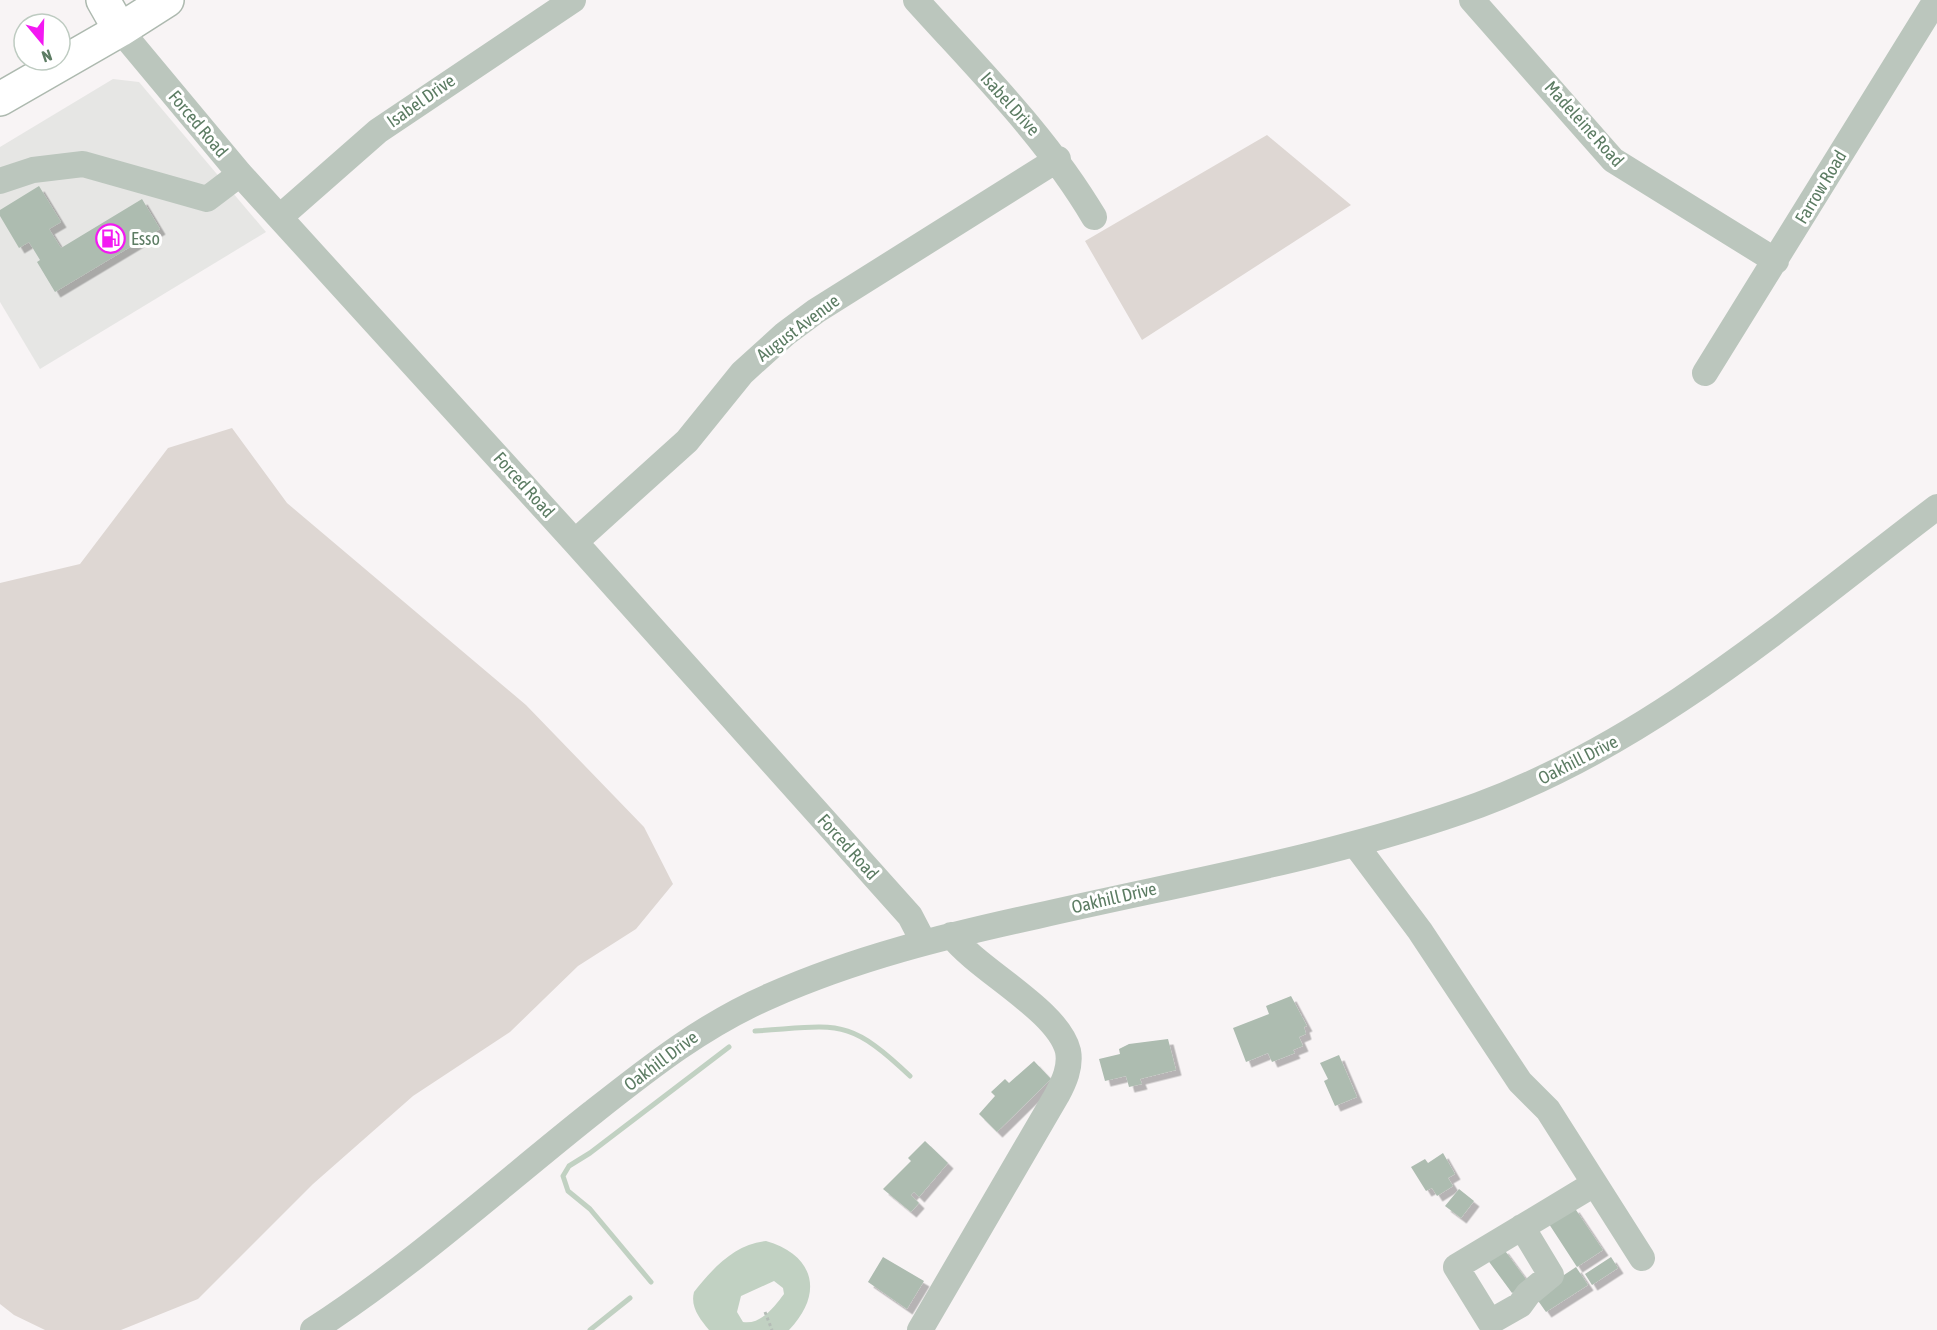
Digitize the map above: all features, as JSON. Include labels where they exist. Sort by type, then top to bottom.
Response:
[{"type":"main road","points":[[102,0],[120,30]]},
{"type":"main road","points":[[0,99],[120,30],[167,0]]},
{"type":"street","name":"Isabel Drive","points":[[279,217],[378,131],[573,0]]},
{"type":"street","name":"Isabel Drive","points":[[916,0],[1058,159],[1094,217]]},
{"type":"street","name":"Madeleine Road","points":[[1472,0],[1497,10],[1613,159],[1776,261]]},
{"type":"street","name":"Farrow Road","points":[[1705,373],[1936,0]]},
{"type":"street","name":"Forced Road","points":[[120,30],[240,174],[575,542],[910,916],[923,941]]},
{"type":"street","name":"August Avenue","points":[[575,542],[681,448],[742,373],[785,334],[816,311],[1058,159]]},
{"type":"street","points":[[0,181],[33,170],[82,164],[207,199],[240,174]]},
{"type":"street","name":"Oakhill Drive","points":[[313,1330],[398,1269],[538,1156],[698,1032],[744,1007],[809,980],[923,941],[1355,844],[1460,811],[1557,773],[1619,739],[1688,696],[1937,507]]},
{"type":"street","points":[[1355,844],[1420,931],[1520,1082],[1548,1110],[1642,1258]]},
{"type":"street","points":[[920,1330],[1057,1095],[1068,1063],[1063,1041],[1049,1019],[971,958],[951,935]]},
{"type":"street","points":[[1522,1227],[1594,1184]]},
{"type":"path","points":[[765,1312],[772,1330]]},
{"type":"shaded area","points":[[113,79],[139,82],[266,232],[40,369],[0,302],[0,147]]},
{"type":"shaded area","points":[[1267,135],[1351,205],[1142,340],[1085,241]]},
{"type":"shaded area","points":[[232,428],[287,503],[526,705],[644,827],[673,884],[636,929],[578,966],[510,1032],[413,1096],[313,1184],[198,1299],[121,1330],[45,1330],[14,1315],[0,1304],[0,583],[80,564],[168,448]]},
{"type":"shaded area","points":[[766,1241],[782,1247],[804,1266],[809,1277],[810,1290],[807,1303],[789,1330],[709,1330],[699,1317],[693,1303],[694,1292],[726,1259],[744,1247]],"holes":[[[774,1281],[783,1288],[784,1294],[767,1314],[756,1321],[743,1322],[737,1312],[741,1296]]]},
{"type":"building","name":"Esso","points":[[39,186],[61,222],[49,229],[61,248],[142,199],[160,229],[55,292],[37,262],[40,260],[29,242],[19,248],[0,216],[0,210]]},
{"type":"building","points":[[1291,996],[1307,1026],[1304,1027],[1306,1034],[1299,1037],[1303,1046],[1293,1050],[1295,1053],[1272,1062],[1268,1053],[1246,1062],[1233,1028],[1269,1014],[1266,1006]]},
{"type":"building","points":[[1168,1039],[1176,1070],[1140,1079],[1142,1084],[1129,1087],[1126,1076],[1105,1081],[1099,1059],[1120,1054],[1119,1049],[1129,1044]]},
{"type":"building","points":[[1339,1055],[1357,1097],[1335,1106],[1324,1081],[1328,1079],[1320,1063]]},
{"type":"building","points":[[1034,1061],[1051,1079],[997,1132],[979,1114],[995,1096],[991,1092],[1005,1079],[1009,1083]]},
{"type":"building","points":[[925,1141],[948,1163],[919,1197],[914,1192],[911,1195],[919,1203],[911,1212],[883,1189],[911,1161],[908,1158]]},
{"type":"building","points":[[1443,1153],[1455,1174],[1448,1178],[1453,1186],[1437,1196],[1432,1188],[1426,1191],[1411,1167],[1425,1159],[1428,1163]]},
{"type":"building","points":[[1459,1189],[1474,1201],[1461,1218],[1445,1206]]},
{"type":"building","points":[[1574,1207],[1603,1250],[1577,1267],[1549,1224]]},
{"type":"building","points":[[1503,1248],[1528,1282],[1512,1293],[1487,1259]]},
{"type":"building","points":[[883,1257],[924,1281],[907,1309],[868,1282]]},
{"type":"building","points":[[1611,1257],[1618,1268],[1592,1285],[1585,1274]]},
{"type":"building","points":[[1576,1267],[1588,1285],[1546,1312],[1534,1295]]},
{"type":"waterway","points":[[755,1031],[805,1027],[840,1029],[871,1043],[910,1076]]},
{"type":"waterway","points":[[651,1282],[590,1209],[568,1191],[563,1176],[569,1166],[590,1153],[729,1047]]},
{"type":"waterway","points":[[590,1330],[630,1298]]},
{"type":"place","name":"Esso","points":[[110,239]]}]
